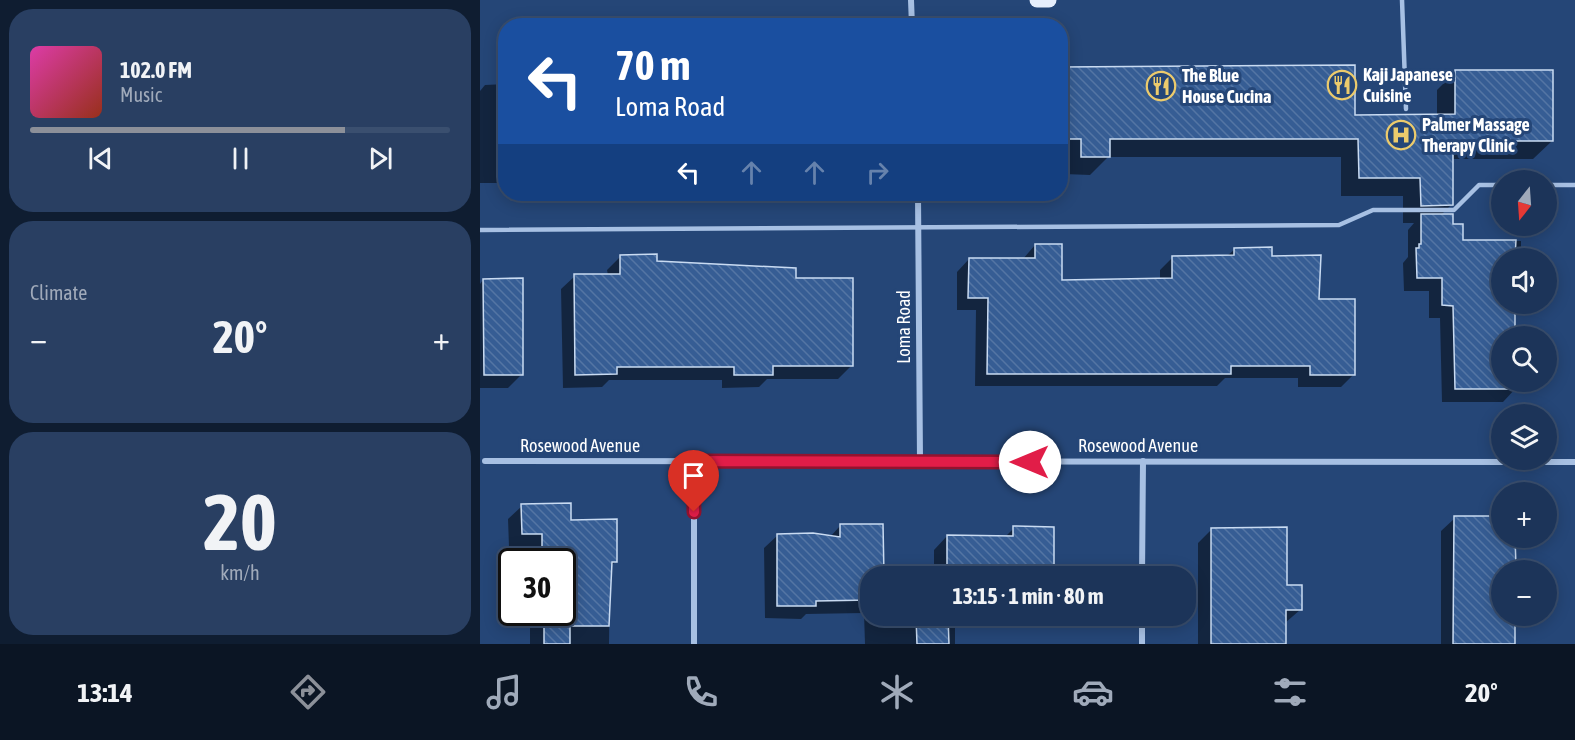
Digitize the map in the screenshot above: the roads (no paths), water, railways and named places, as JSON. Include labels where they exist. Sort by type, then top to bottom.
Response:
[{"type":"main road","points":[[1037,0],[1049,0]]},
{"type":"street","points":[[911,0],[912,18]]},
{"type":"street","name":"Loma Road","points":[[918,201],[920,461]]},
{"type":"street","name":"Rosewood Avenue","points":[[486,461],[1575,462]]},
{"type":"street","points":[[693,461],[694,644]]},
{"type":"street","points":[[1142,566],[1143,461]]},
{"type":"street","points":[[1142,626],[1142,644]]},
{"type":"lane","points":[[1402,0],[1406,109]]},
{"type":"lane","points":[[480,230],[1338,225],[1373,210],[1454,210],[1479,185],[1491,185]]},
{"type":"lane","points":[[1557,185],[1575,185]]},
{"type":"place","name":"Kaji Japanese Cuisine","points":[[1342,85]]},
{"type":"place","name":"The Blue House Cucina","points":[[1161,86]]},
{"type":"place","name":"Palmer Massage Therapy Clinic","points":[[1401,135]]}]
